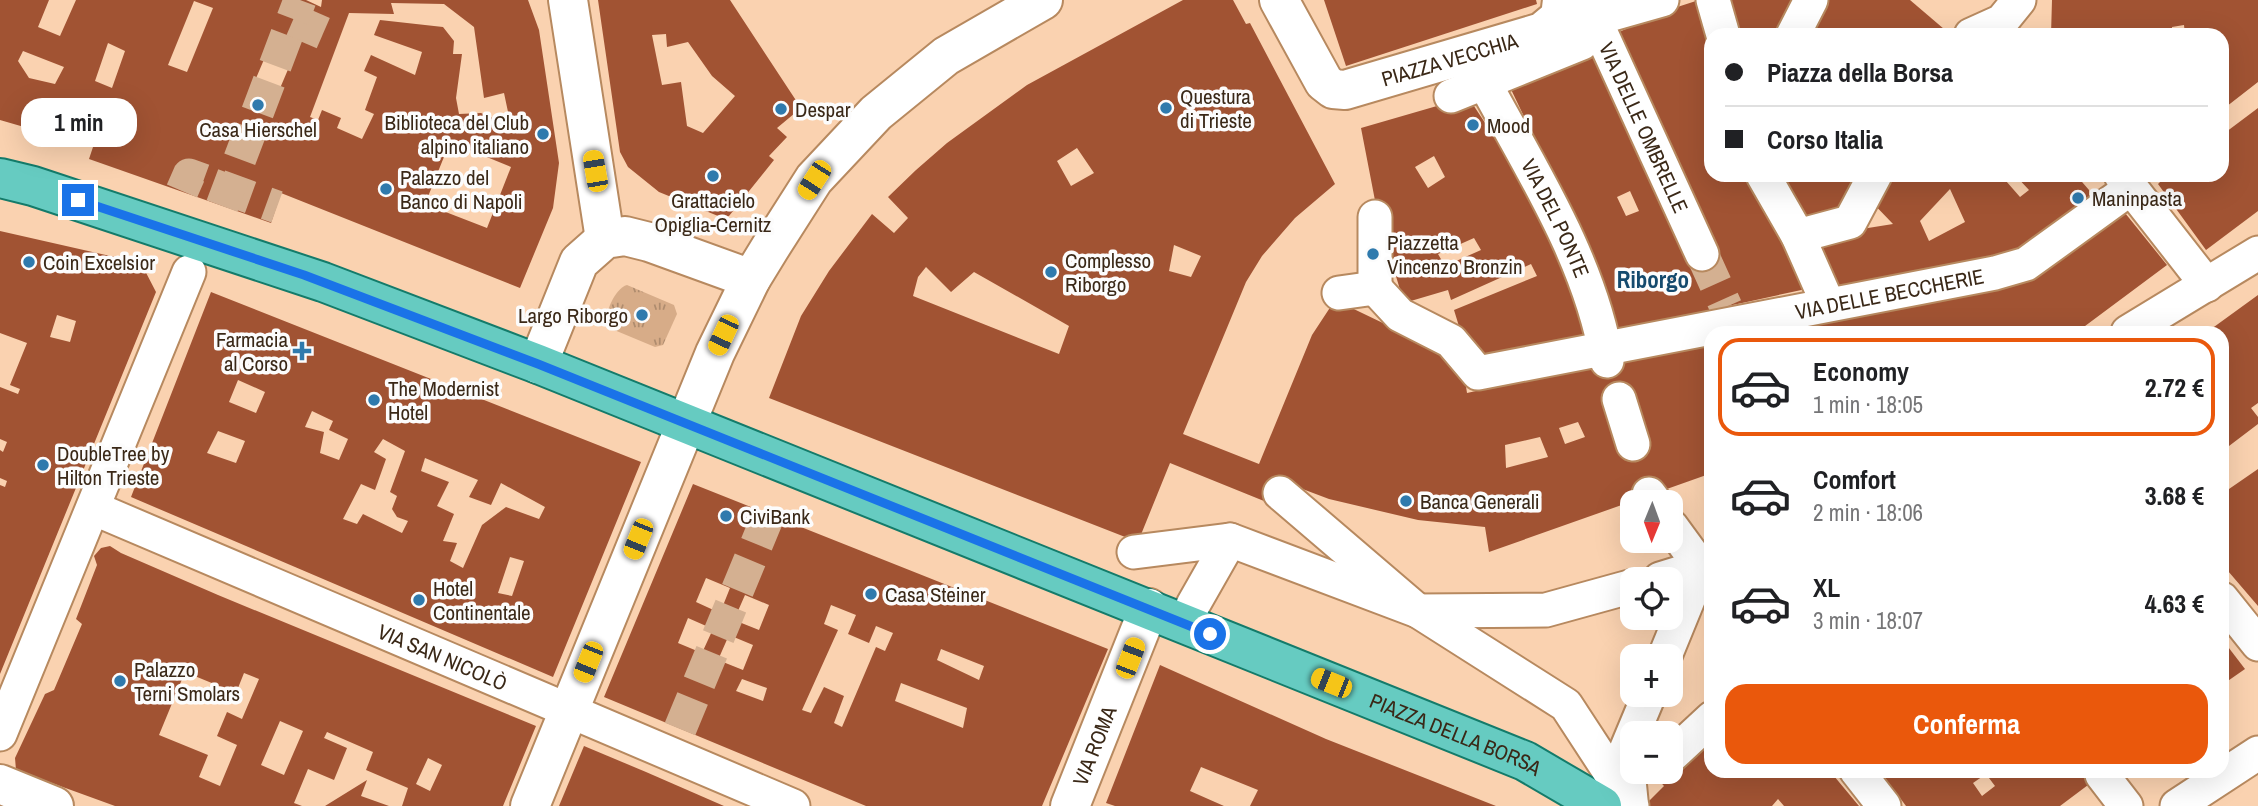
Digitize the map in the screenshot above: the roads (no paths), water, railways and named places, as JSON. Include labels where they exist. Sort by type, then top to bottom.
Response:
[{"type":"main road","points":[[568,0],[605,239]]},
{"type":"main road","points":[[530,806],[685,423],[751,279],[814,180],[876,113],[946,56],[1043,0]]},
{"type":"main road","name":"PIAZZA VECCHIA","points":[[1279,0],[1319,73],[1333,89],[1345,90],[1542,32],[1575,9]]},
{"type":"main road","name":"PIAZZA DELLA BORSA","points":[[0,178],[156,224],[278,266],[538,364],[1525,761],[1602,806]]},
{"type":"main road","points":[[538,364],[579,262],[605,239],[625,236],[649,242],[751,279]]},
{"type":"main road","name":"VIA ROMA","points":[[1070,806],[1149,608]]},
{"type":"main road","points":[[0,784],[54,806]]},
{"type":"street","name":"PIAZZA VECCHIA","points":[[1451,96],[1582,43],[1575,9],[1661,0]]},
{"type":"street","points":[[1713,0],[1721,28]]},
{"type":"street","points":[[1797,28],[1811,0]]},
{"type":"street","name":"VIA DELLE OMBRELLE","points":[[1575,9],[1702,254]]},
{"type":"street","points":[[1989,28],[2012,19]]},
{"type":"street","name":"VIA DEL PONTE","points":[[1484,82],[1577,257],[1606,354]]},
{"type":"street","points":[[1767,182],[1798,236],[1828,304]]},
{"type":"street","points":[[1798,236],[1850,222],[1871,182]]},
{"type":"street","name":"VIA DELLE BECCHERIE","points":[[1375,288],[1400,315],[1451,341],[1478,373],[1606,354],[1729,315],[1828,304],[1995,273],[2026,264],[2125,182]]},
{"type":"street","points":[[2127,182],[2207,285]]},
{"type":"street","points":[[1339,293],[1375,288],[1375,217]]},
{"type":"street","points":[[2138,326],[2254,256]]},
{"type":"street","points":[[1,729],[189,272]]},
{"type":"street","points":[[1619,399],[1633,444]]},
{"type":"street","points":[[1280,492],[1418,611],[1566,705],[1632,806],[1626,750],[1643,707]]},
{"type":"street","name":"VIA SAN NICOLÒ","points":[[93,508],[793,806]]},
{"type":"street","points":[[1193,605],[1230,540]]},
{"type":"street","points":[[1134,552],[1230,540],[1418,611],[1546,610],[1620,590]]},
{"type":"street","points":[[1684,542],[1704,566]]},
{"type":"street","points":[[1683,575],[1704,572]]},
{"type":"street","points":[[1671,644],[1704,579]]},
{"type":"street","points":[[2229,608],[2258,644]]},
{"type":"street","points":[[1683,745],[1704,725]]},
{"type":"street","points":[[2229,772],[2258,753]]},
{"type":"street","points":[[1862,778],[1884,806]]},
{"type":"street","points":[[2104,778],[2126,806]]},
{"type":"street","points":[[2177,806],[2220,778]]},
{"type":"street","points":[[1632,806],[1647,784]]},
{"type":"tunnel","points":[[222,206],[300,0]]},
{"type":"tunnel","points":[[293,20],[330,36]]},
{"type":"tunnel","points":[[182,191],[189,175],[277,207]]},
{"type":"tunnel","points":[[1702,254],[1726,307]]},
{"type":"tunnel","points":[[680,729],[769,514]]},
{"type":"place","name":"Casa Hierschel","points":[[258,105]]},
{"type":"place","name":"Questura di Trieste","points":[[1166,108]]},
{"type":"place","name":"Despar","points":[[781,109]]},
{"type":"place","name":"Mood","points":[[1473,125]]},
{"type":"place","name":"Biblioteca del Club alpino italiano","points":[[543,134]]},
{"type":"place","name":"Grattacielo Opiglia-Cernitz","points":[[713,176]]},
{"type":"place","name":"Palazzo del Banco di Napoli","points":[[386,189]]},
{"type":"place","name":"Maninpasta","points":[[2078,198]]},
{"type":"place","name":"Piazzetta Vincenzo Bronzin","points":[[1373,254]]},
{"type":"place","name":"Coin Excelsior","points":[[29,262]]},
{"type":"place","name":"Complesso Riborgo","points":[[1051,272]]},
{"type":"place","name":"Largo Riborgo","points":[[642,315]]},
{"type":"place","name":"Farmacia al Corso","points":[[302,351]]},
{"type":"place","name":"The Modernist Hotel","points":[[374,400]]},
{"type":"place","name":"DoubleTree by Hilton Trieste","points":[[43,465]]},
{"type":"place","name":"Banca Generali","points":[[1406,501]]},
{"type":"place","name":"CiviBank","points":[[726,516]]},
{"type":"place","name":"Casa Steiner","points":[[871,594]]},
{"type":"place","name":"Hotel Continentale","points":[[419,600]]},
{"type":"place","name":"Palazzo Terni Smolars","points":[[120,681]]},
{"type":"district","name":"Riborgo","points":[[1653,279]]}]
